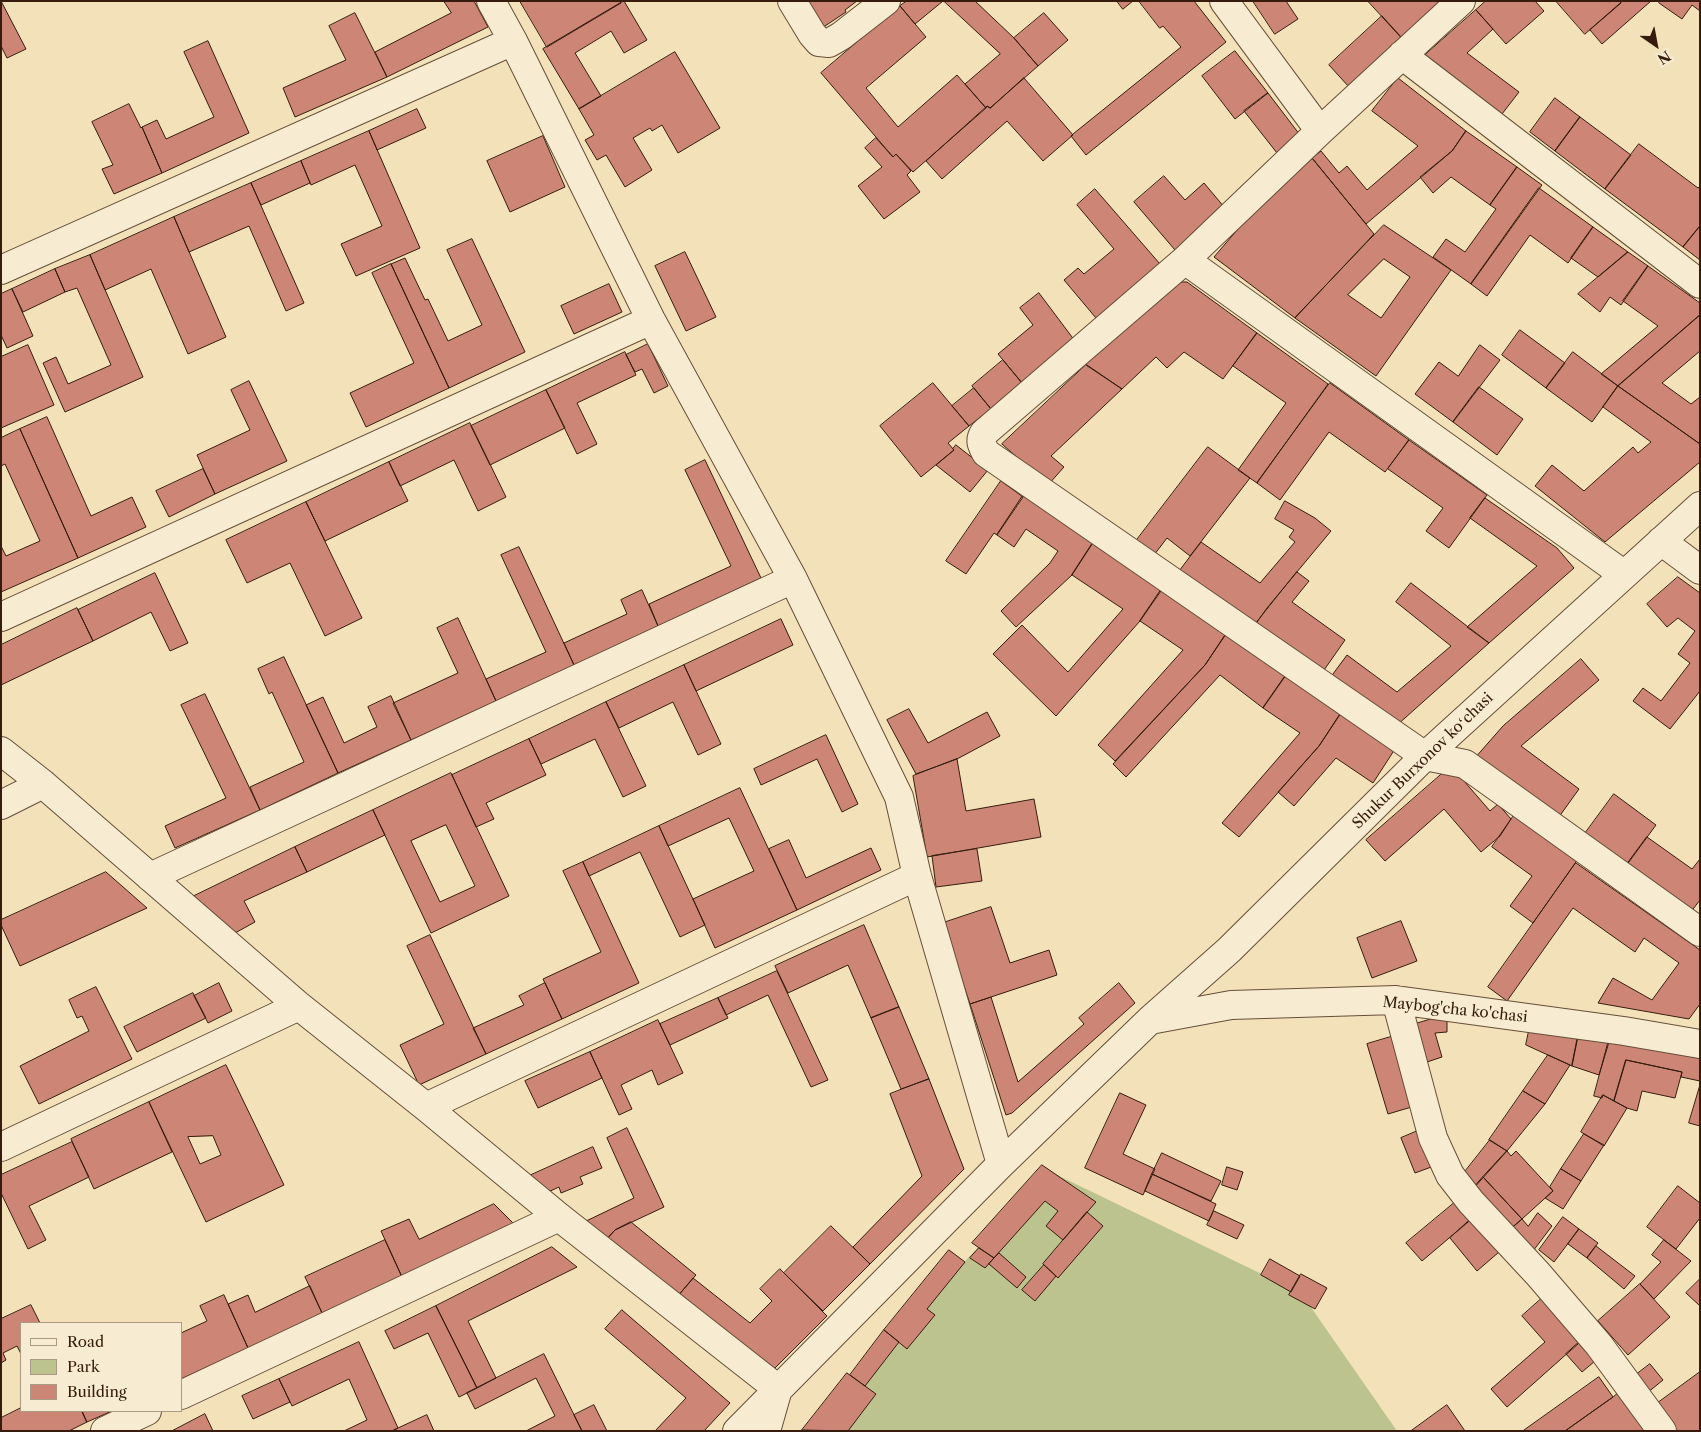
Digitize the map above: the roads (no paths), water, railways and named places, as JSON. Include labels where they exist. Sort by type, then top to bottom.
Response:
[{"type":"street","points":[[491,1],[513,41],[651,320],[793,579],[899,797],[917,876],[1001,1164]]},
{"type":"street","points":[[792,1],[819,42],[829,43],[886,1]]},
{"type":"street","points":[[1224,1],[1320,131]]},
{"type":"street","points":[[1461,1],[1320,131],[1185,260],[984,433],[981,443],[986,453],[1425,756],[1465,764],[1700,932]]},
{"type":"street","points":[[1,270],[513,41]]},
{"type":"street","points":[[1402,55],[1700,284]]},
{"type":"street","points":[[1185,260],[1623,574]]},
{"type":"street","points":[[1,617],[651,320]]},
{"type":"street","name":"Shukur Burxonov koʻchasi","points":[[737,1431],[1001,1164],[1150,1020],[1229,950],[1425,756],[1700,506]]},
{"type":"street","points":[[1661,541],[1700,570]]},
{"type":"street","points":[[150,877],[793,579]]},
{"type":"street","points":[[1,751],[43,784],[299,1006],[426,1107],[559,1217],[778,1389],[766,1431]]},
{"type":"street","points":[[1,805],[43,784]]},
{"type":"street","points":[[426,1107],[917,876]]},
{"type":"street","points":[[1396,1000],[1433,1138],[1450,1174],[1471,1202],[1538,1274],[1599,1345],[1662,1431]]},
{"type":"street","name":"Maybog'cha ko'chasi","points":[[1150,1020],[1231,1005],[1396,1000],[1615,1030],[1700,1044]]},
{"type":"street","points":[[1,1147],[299,1006]]},
{"type":"street","points":[[182,1395],[559,1217]]},
{"type":"street","points":[[105,1431],[145,1412]]}]
